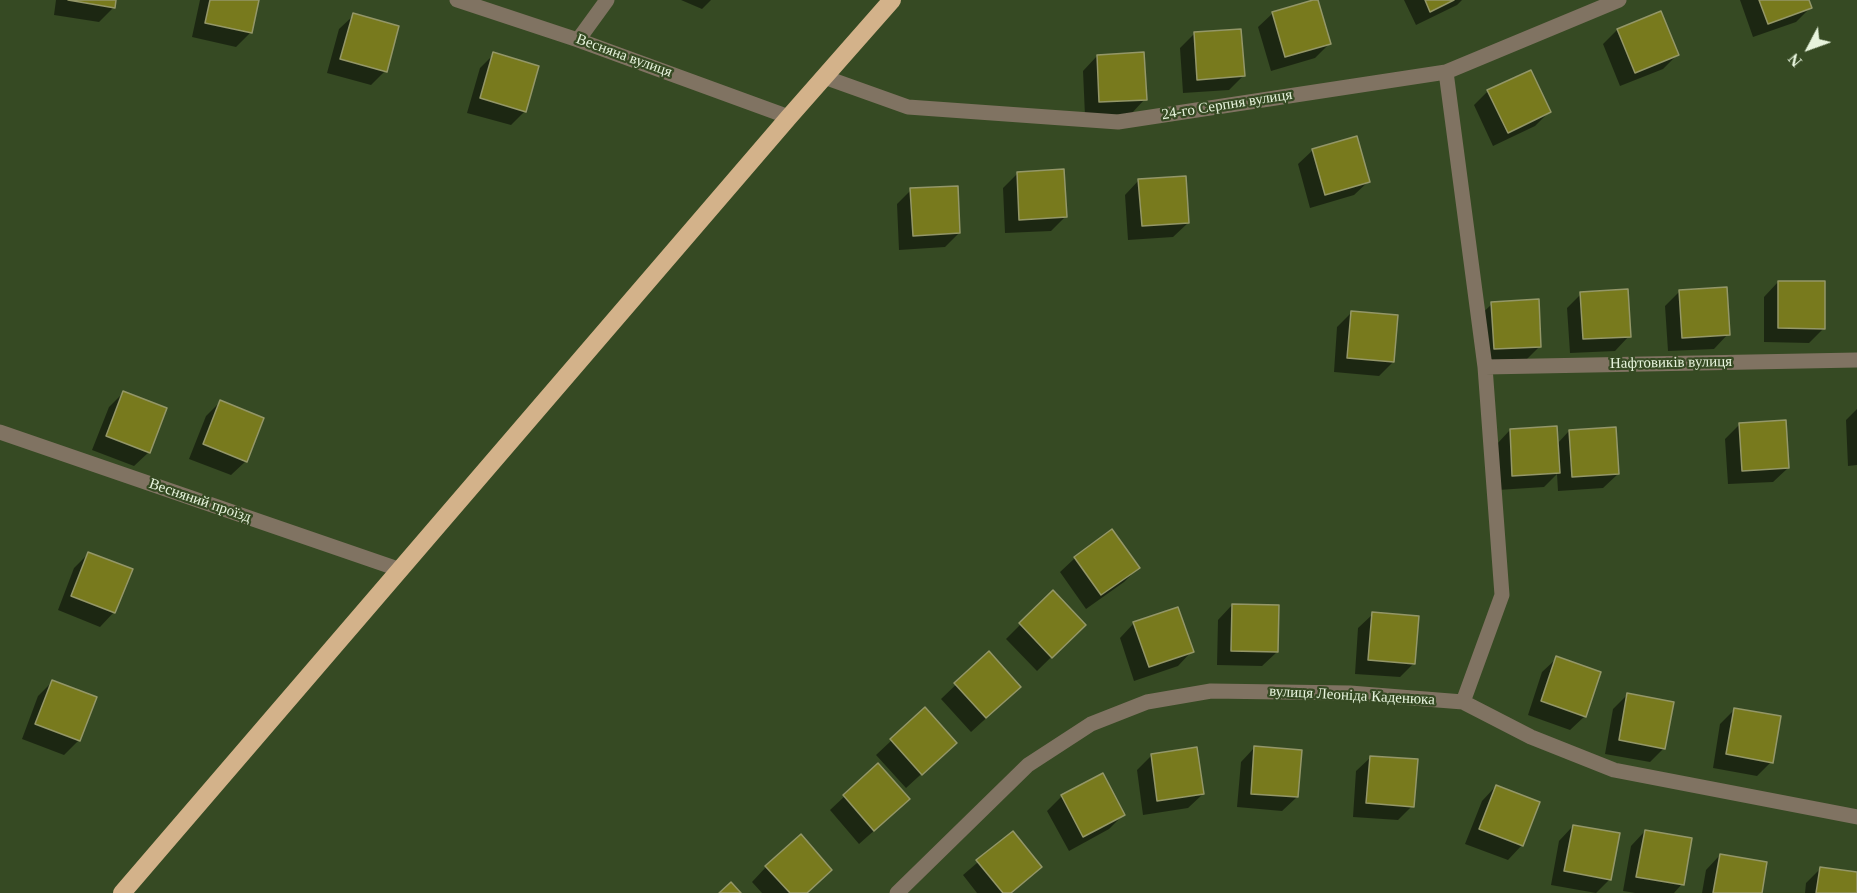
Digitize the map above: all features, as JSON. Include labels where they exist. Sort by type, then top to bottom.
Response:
[{"type":"highway","points":[[122,893],[892,0]]},
{"type":"street","name":"Весняна вулиця","points":[[457,0],[578,40],[789,117]]},
{"type":"street","points":[[578,40],[607,0]]},
{"type":"street","name":"24-го Серпня вулиця","points":[[824,77],[908,107],[1118,122],[1446,72],[1619,0]]},
{"type":"street","points":[[1446,72],[1485,367],[1502,594],[1463,702]]},
{"type":"street","name":"Нафтовиків вулиця","points":[[1485,367],[1857,360]]},
{"type":"street","name":"Весняний проїзд","points":[[0,432],[401,570]]},
{"type":"street","name":"вулиця Леоніда Каденюка","points":[[897,893],[1028,765],[1091,724],[1147,702],[1211,691],[1350,693],[1463,702],[1531,736],[1614,770],[1857,817]]},
{"type":"building","points":[[68,0],[116,0],[115,8]]},
{"type":"building","points":[[210,0],[259,0],[252,33],[205,23]]},
{"type":"building","points":[[1318,0],[1331,44],[1285,57],[1272,12]]},
{"type":"building","points":[[1425,0],[1454,0],[1430,12]]},
{"type":"building","points":[[1759,0],[1809,0],[1812,8],[1768,24]]},
{"type":"building","points":[[1661,11],[1679,55],[1635,73],[1617,29]]},
{"type":"building","points":[[353,13],[399,26],[387,72],[340,59]]},
{"type":"building","points":[[1241,29],[1245,76],[1197,80],[1194,32]]},
{"type":"building","points":[[493,52],[539,66],[526,112],[480,98]]},
{"type":"building","points":[[1144,52],[1147,100],[1099,102],[1097,55]]},
{"type":"building","points":[[1531,70],[1551,112],[1508,133],[1487,90]]},
{"type":"building","points":[[1357,136],[1370,182],[1325,195],[1312,149]]},
{"type":"building","points":[[1064,169],[1067,217],[1019,220],[1017,172]]},
{"type":"building","points":[[1186,176],[1189,223],[1142,226],[1138,179]]},
{"type":"building","points":[[958,186],[960,233],[913,236],[910,188]]},
{"type":"building","points":[[1778,281],[1825,281],[1825,329],[1778,328]]},
{"type":"building","points":[[1727,287],[1730,335],[1682,338],[1679,290]]},
{"type":"building","points":[[1628,289],[1631,337],[1583,339],[1580,292]]},
{"type":"building","points":[[1539,299],[1541,347],[1494,349],[1491,302]]},
{"type":"building","points":[[1351,311],[1398,315],[1394,362],[1347,358]]},
{"type":"building","points":[[123,391],[167,408],[150,453],[106,436]]},
{"type":"building","points":[[220,400],[264,418],[247,462],[203,444]]},
{"type":"building","points":[[1786,420],[1789,468],[1742,471],[1739,423]]},
{"type":"building","points":[[1557,426],[1560,473],[1512,476],[1510,429]]},
{"type":"building","points":[[1616,427],[1619,474],[1572,477],[1569,430]]},
{"type":"building","points":[[1112,529],[1140,568],[1101,595],[1074,557]]},
{"type":"building","points":[[88,552],[133,569],[115,613],[71,596]]},
{"type":"building","points":[[1053,590],[1086,625],[1052,658],[1019,623]]},
{"type":"building","points":[[1232,604],[1279,605],[1278,652],[1231,651]]},
{"type":"building","points":[[1178,607],[1194,652],[1149,667],[1133,622]]},
{"type":"building","points":[[1372,612],[1419,616],[1415,664],[1368,660]]},
{"type":"building","points":[[989,651],[1021,687],[986,718],[954,683]]},
{"type":"building","points":[[1556,656],[1601,672],[1586,717],[1541,701]]},
{"type":"building","points":[[52,680],[97,697],[80,741],[35,724]]},
{"type":"building","points":[[1627,693],[1674,702],[1665,749],[1619,740]]},
{"type":"building","points":[[925,707],[957,743],[922,775],[890,739]]},
{"type":"building","points":[[1734,708],[1781,716],[1773,763],[1726,754]]},
{"type":"building","points":[[1254,746],[1302,750],[1298,797],[1251,794]]},
{"type":"building","points":[[1197,747],[1204,794],[1157,801],[1151,754]]},
{"type":"building","points":[[1370,756],[1418,759],[1414,807],[1366,803]]},
{"type":"building","points":[[878,763],[910,799],[874,831],[843,795]]},
{"type":"building","points":[[1103,773],[1125,815],[1083,837],[1061,795]]},
{"type":"building","points":[[1496,785],[1540,802],[1523,846],[1479,829]]},
{"type":"building","points":[[1573,825],[1620,833],[1611,880],[1564,871]]},
{"type":"building","points":[[1645,830],[1692,838],[1684,885],[1636,877]]},
{"type":"building","points":[[1013,831],[1042,867],[1011,893],[1003,893],[976,860]]},
{"type":"building","points":[[801,834],[832,870],[807,893],[790,893],[765,866]]},
{"type":"building","points":[[1720,854],[1767,862],[1762,893],[1713,893]]},
{"type":"building","points":[[1820,867],[1857,872],[1857,893],[1816,893]]},
{"type":"building","points":[[731,882],[741,893],[719,893]]}]
